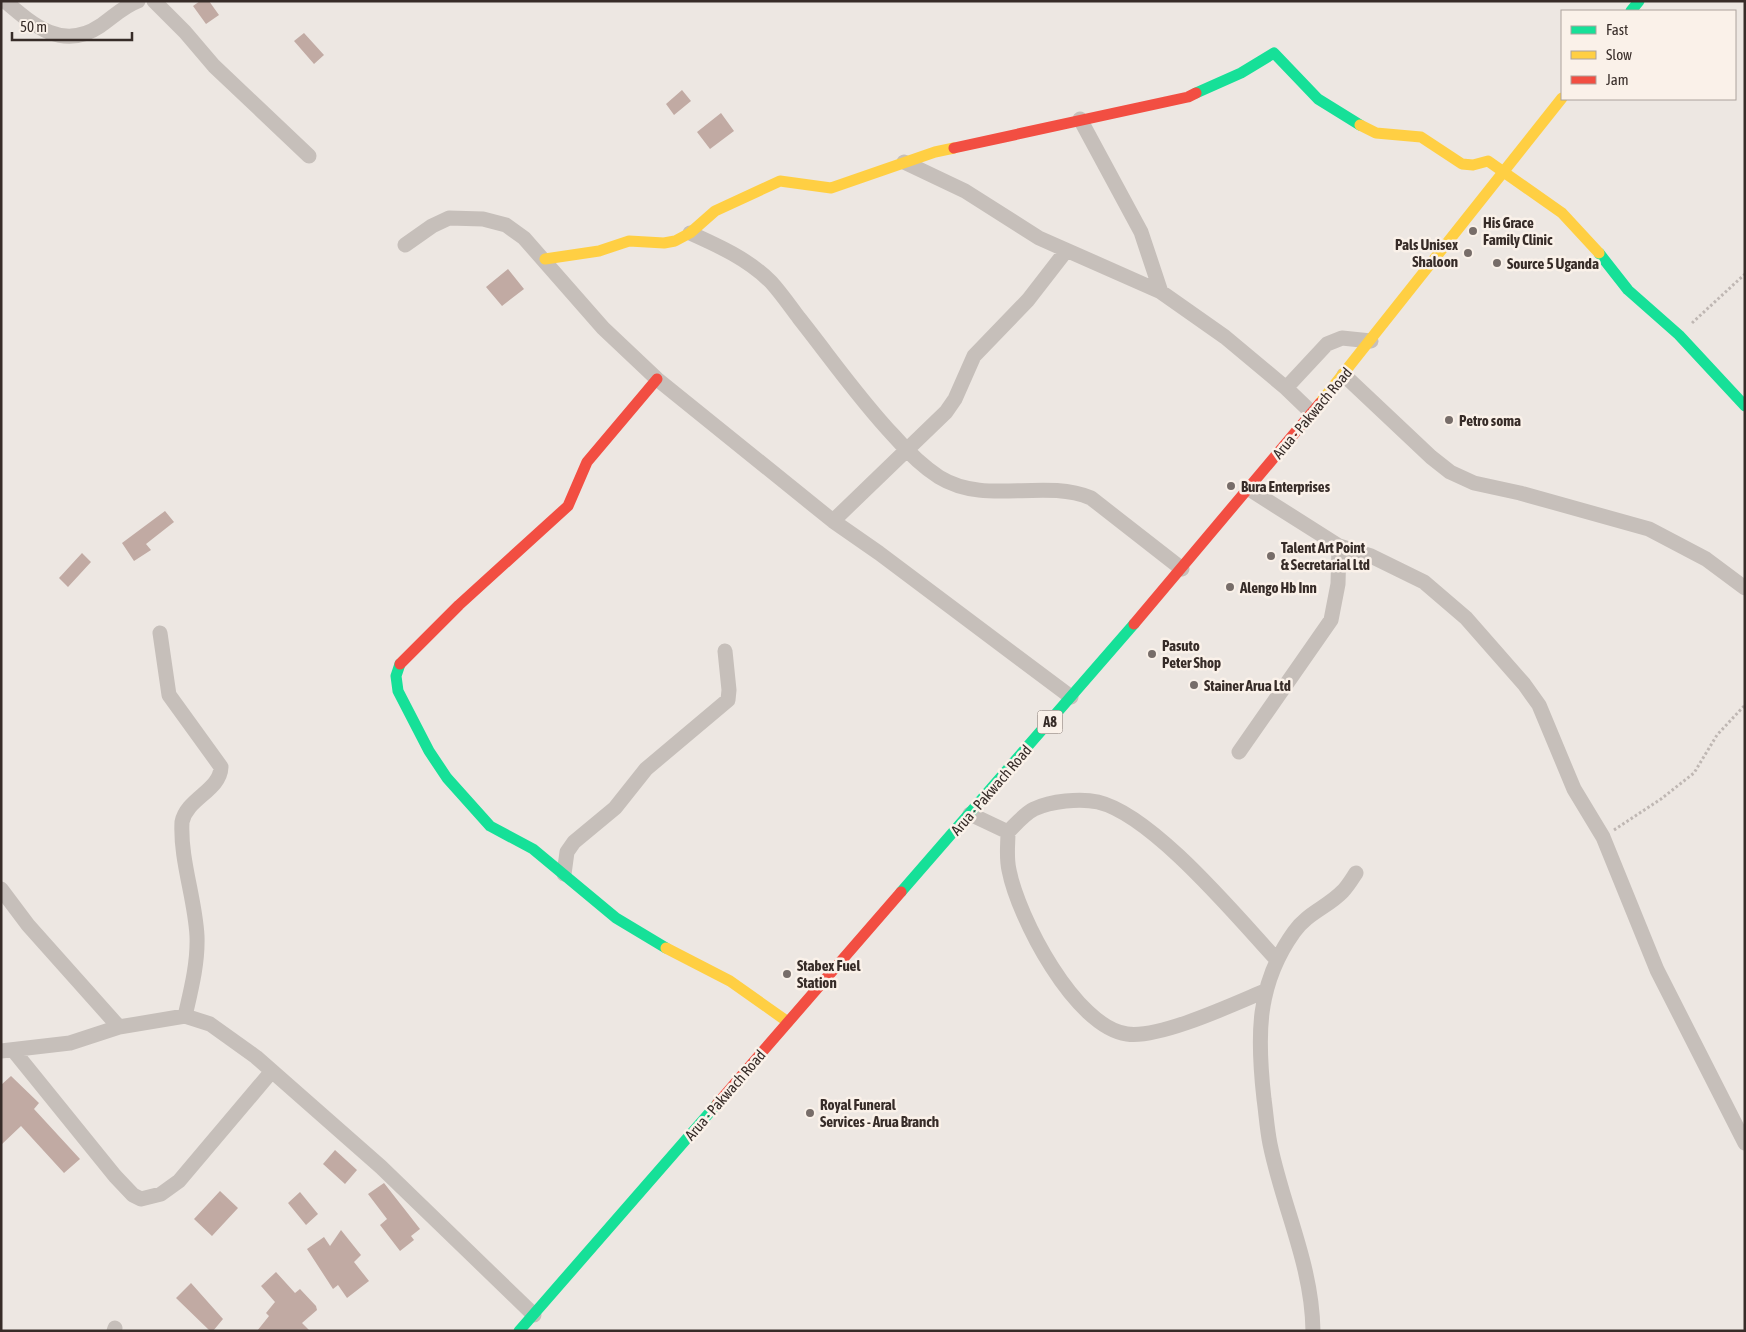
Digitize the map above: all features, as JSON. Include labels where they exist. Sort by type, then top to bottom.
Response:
[{"type":"street","points":[[5,1],[45,31],[59,36],[80,36],[89,33],[129,4],[138,1]]},
{"type":"street","points":[[154,1],[233,86],[309,156]]},
{"type":"street","points":[[545,259],[599,251],[639,240],[664,243],[675,241],[690,233],[715,211],[776,182],[831,188],[935,152],[1080,118],[1188,97],[1241,73],[1274,52],[1278,54],[1318,99],[1358,124],[1376,133],[1417,135],[1462,164],[1473,165],[1488,161],[1562,213],[1595,248],[1628,290],[1679,335],[1745,406]]},
{"type":"street","name":"Arua - Pakwach Road","points":[[519,1331],[1182,569],[1344,375],[1561,99]]},
{"type":"street","points":[[1080,118],[1141,232],[1161,292]]},
{"type":"street","points":[[904,162],[965,191],[1019,227],[1066,251],[1161,292],[1225,337],[1286,388],[1312,413]]},
{"type":"street","points":[[405,245],[432,226],[449,218],[482,219],[506,225],[524,238],[545,259],[603,328],[657,379],[832,521],[879,552],[1071,697]]},
{"type":"street","points":[[690,233],[742,259],[771,282],[869,410],[906,449],[940,477],[971,490],[1064,491],[1091,498],[1182,569]]},
{"type":"street","points":[[832,521],[951,406],[974,356],[1028,300],[1066,251]]},
{"type":"street","points":[[1286,388],[1327,344],[1342,338],[1371,341]]},
{"type":"street","points":[[1344,375],[1431,457],[1450,472],[1474,483],[1520,493],[1649,528],[1706,559],[1745,588]]},
{"type":"street","points":[[657,379],[587,462],[568,506],[401,662],[397,673],[398,691],[413,723],[447,778],[490,826],[533,849],[616,918],[649,939],[730,981],[788,1022]]},
{"type":"street","points":[[1249,489],[1339,546],[1379,560],[1424,582],[1466,618],[1497,651],[1524,684],[1538,705],[1574,789],[1603,837],[1657,970],[1745,1143]]},
{"type":"street","points":[[1239,752],[1331,620],[1338,584],[1339,546]]},
{"type":"street","points":[[160,633],[169,695],[220,767],[217,782],[191,805],[185,812],[182,822],[186,873],[197,936],[195,968],[185,1016]]},
{"type":"street","points":[[564,874],[567,852],[574,842],[614,808],[646,769],[728,700],[729,690],[725,651]]},
{"type":"street","points":[[1008,832],[1034,809],[1054,803],[1098,802],[1114,809],[1143,825],[1188,866],[1277,960]]},
{"type":"street","points":[[970,814],[1008,832]]},
{"type":"street","points":[[1008,832],[1009,868],[1030,926],[1070,994],[1088,1014],[1106,1025],[1127,1034],[1157,1030],[1196,1019],[1265,992]]},
{"type":"street","points":[[1313,1331],[1312,1302],[1307,1272],[1270,1143],[1259,1023],[1265,992],[1277,960],[1300,925],[1317,909],[1343,891],[1356,873]]},
{"type":"street","points":[[1,889],[28,925],[119,1027]]},
{"type":"street","points":[[7,1050],[78,1042],[119,1027],[185,1016],[216,1028],[272,1071],[381,1167],[534,1314]]},
{"type":"street","points":[[7,1050],[115,1176],[133,1195],[141,1199],[161,1194],[179,1181],[272,1071]]},
{"type":"path","points":[[1679,335],[1745,274]]},
{"type":"path","points":[[1603,837],[1661,799],[1694,773],[1717,735],[1745,705]]},
{"type":"building","points":[[200,1],[209,1],[219,15],[206,24],[193,6]]},
{"type":"building","points":[[304,33],[324,55],[314,64],[294,41]]},
{"type":"building","points":[[682,90],[691,101],[674,115],[666,104]]},
{"type":"building","points":[[721,113],[734,131],[710,149],[697,132]]},
{"type":"building","points":[[508,269],[524,289],[502,306],[486,287]]},
{"type":"building","points":[[165,511],[174,522],[146,544],[151,550],[134,561],[122,543]]},
{"type":"building","points":[[82,553],[91,562],[68,587],[59,578]]},
{"type":"building","points":[[11,1076],[39,1103],[34,1109],[80,1159],[64,1173],[21,1126],[1,1145],[1,1085]]},
{"type":"building","points":[[335,1150],[357,1170],[345,1184],[323,1164]]},
{"type":"building","points":[[384,1183],[420,1229],[411,1236],[414,1240],[400,1251],[380,1225],[387,1219],[368,1194]]},
{"type":"building","points":[[220,1191],[238,1208],[212,1236],[194,1219]]},
{"type":"building","points":[[300,1192],[318,1214],[306,1225],[288,1203]]},
{"type":"building","points":[[341,1230],[361,1255],[354,1262],[369,1281],[347,1298],[338,1285],[333,1289],[307,1249],[324,1237],[330,1246]]},
{"type":"building","points":[[276,1272],[295,1293],[300,1289],[316,1306],[317,1310],[302,1323],[310,1331],[257,1331],[269,1316],[266,1313],[275,1302],[261,1286]]},
{"type":"building","points":[[191,1283],[223,1319],[213,1331],[210,1331],[176,1298]]},
{"type":"traffic: fast","points":[[1632,10],[1639,1]]},
{"type":"traffic: fast","points":[[1196,93],[1241,73],[1274,53],[1318,99],[1360,125]]},
{"type":"traffic: fast","points":[[1599,253],[1628,290],[1679,335],[1745,406]]},
{"type":"traffic: fast","points":[[901,892],[1134,624]]},
{"type":"traffic: fast","points":[[400,664],[396,676],[398,691],[429,751],[447,778],[490,826],[533,849],[616,918],[666,948]]},
{"type":"traffic: fast","points":[[519,1331],[717,1104]]},
{"type":"traffic: slow","points":[[1320,403],[1561,99]]},
{"type":"traffic: slow","points":[[1360,125],[1376,133],[1421,137],[1462,164],[1473,165],[1488,161],[1562,213],[1599,253]]},
{"type":"traffic: slow","points":[[545,259],[599,251],[629,241],[664,243],[675,241],[690,233],[715,211],[780,181],[831,188],[935,152],[954,148]]},
{"type":"traffic: slow","points":[[666,948],[730,981],[788,1022]]},
{"type":"traffic: jam","points":[[954,148],[1188,97],[1196,93]]},
{"type":"traffic: jam","points":[[400,664],[459,605],[568,506],[587,462],[657,379]]},
{"type":"traffic: jam","points":[[1134,624],[1320,403]]},
{"type":"traffic: jam","points":[[717,1104],[901,892]]},
{"type":"place","name":"His Grace Family Clinic","points":[[1473,231]]},
{"type":"place","name":"Pals Unisex Shaloon","points":[[1468,253]]},
{"type":"place","name":"Source 5 Uganda","points":[[1497,263]]},
{"type":"place","name":"Petro soma","points":[[1449,420]]},
{"type":"place","name":"Bura Enterprises","points":[[1231,486]]},
{"type":"place","name":"Talent Art Point & Secretarial Ltd","points":[[1271,556]]},
{"type":"place","name":"Alengo Hb Inn","points":[[1230,587]]},
{"type":"place","name":"Pasuto Peter Shop","points":[[1152,654]]},
{"type":"place","name":"Stainer Arua Ltd","points":[[1194,685]]},
{"type":"place","name":"Stabex Fuel Station","points":[[787,974]]},
{"type":"place","name":"Royal Funeral Services - Arua Branch","points":[[810,1113]]}]
